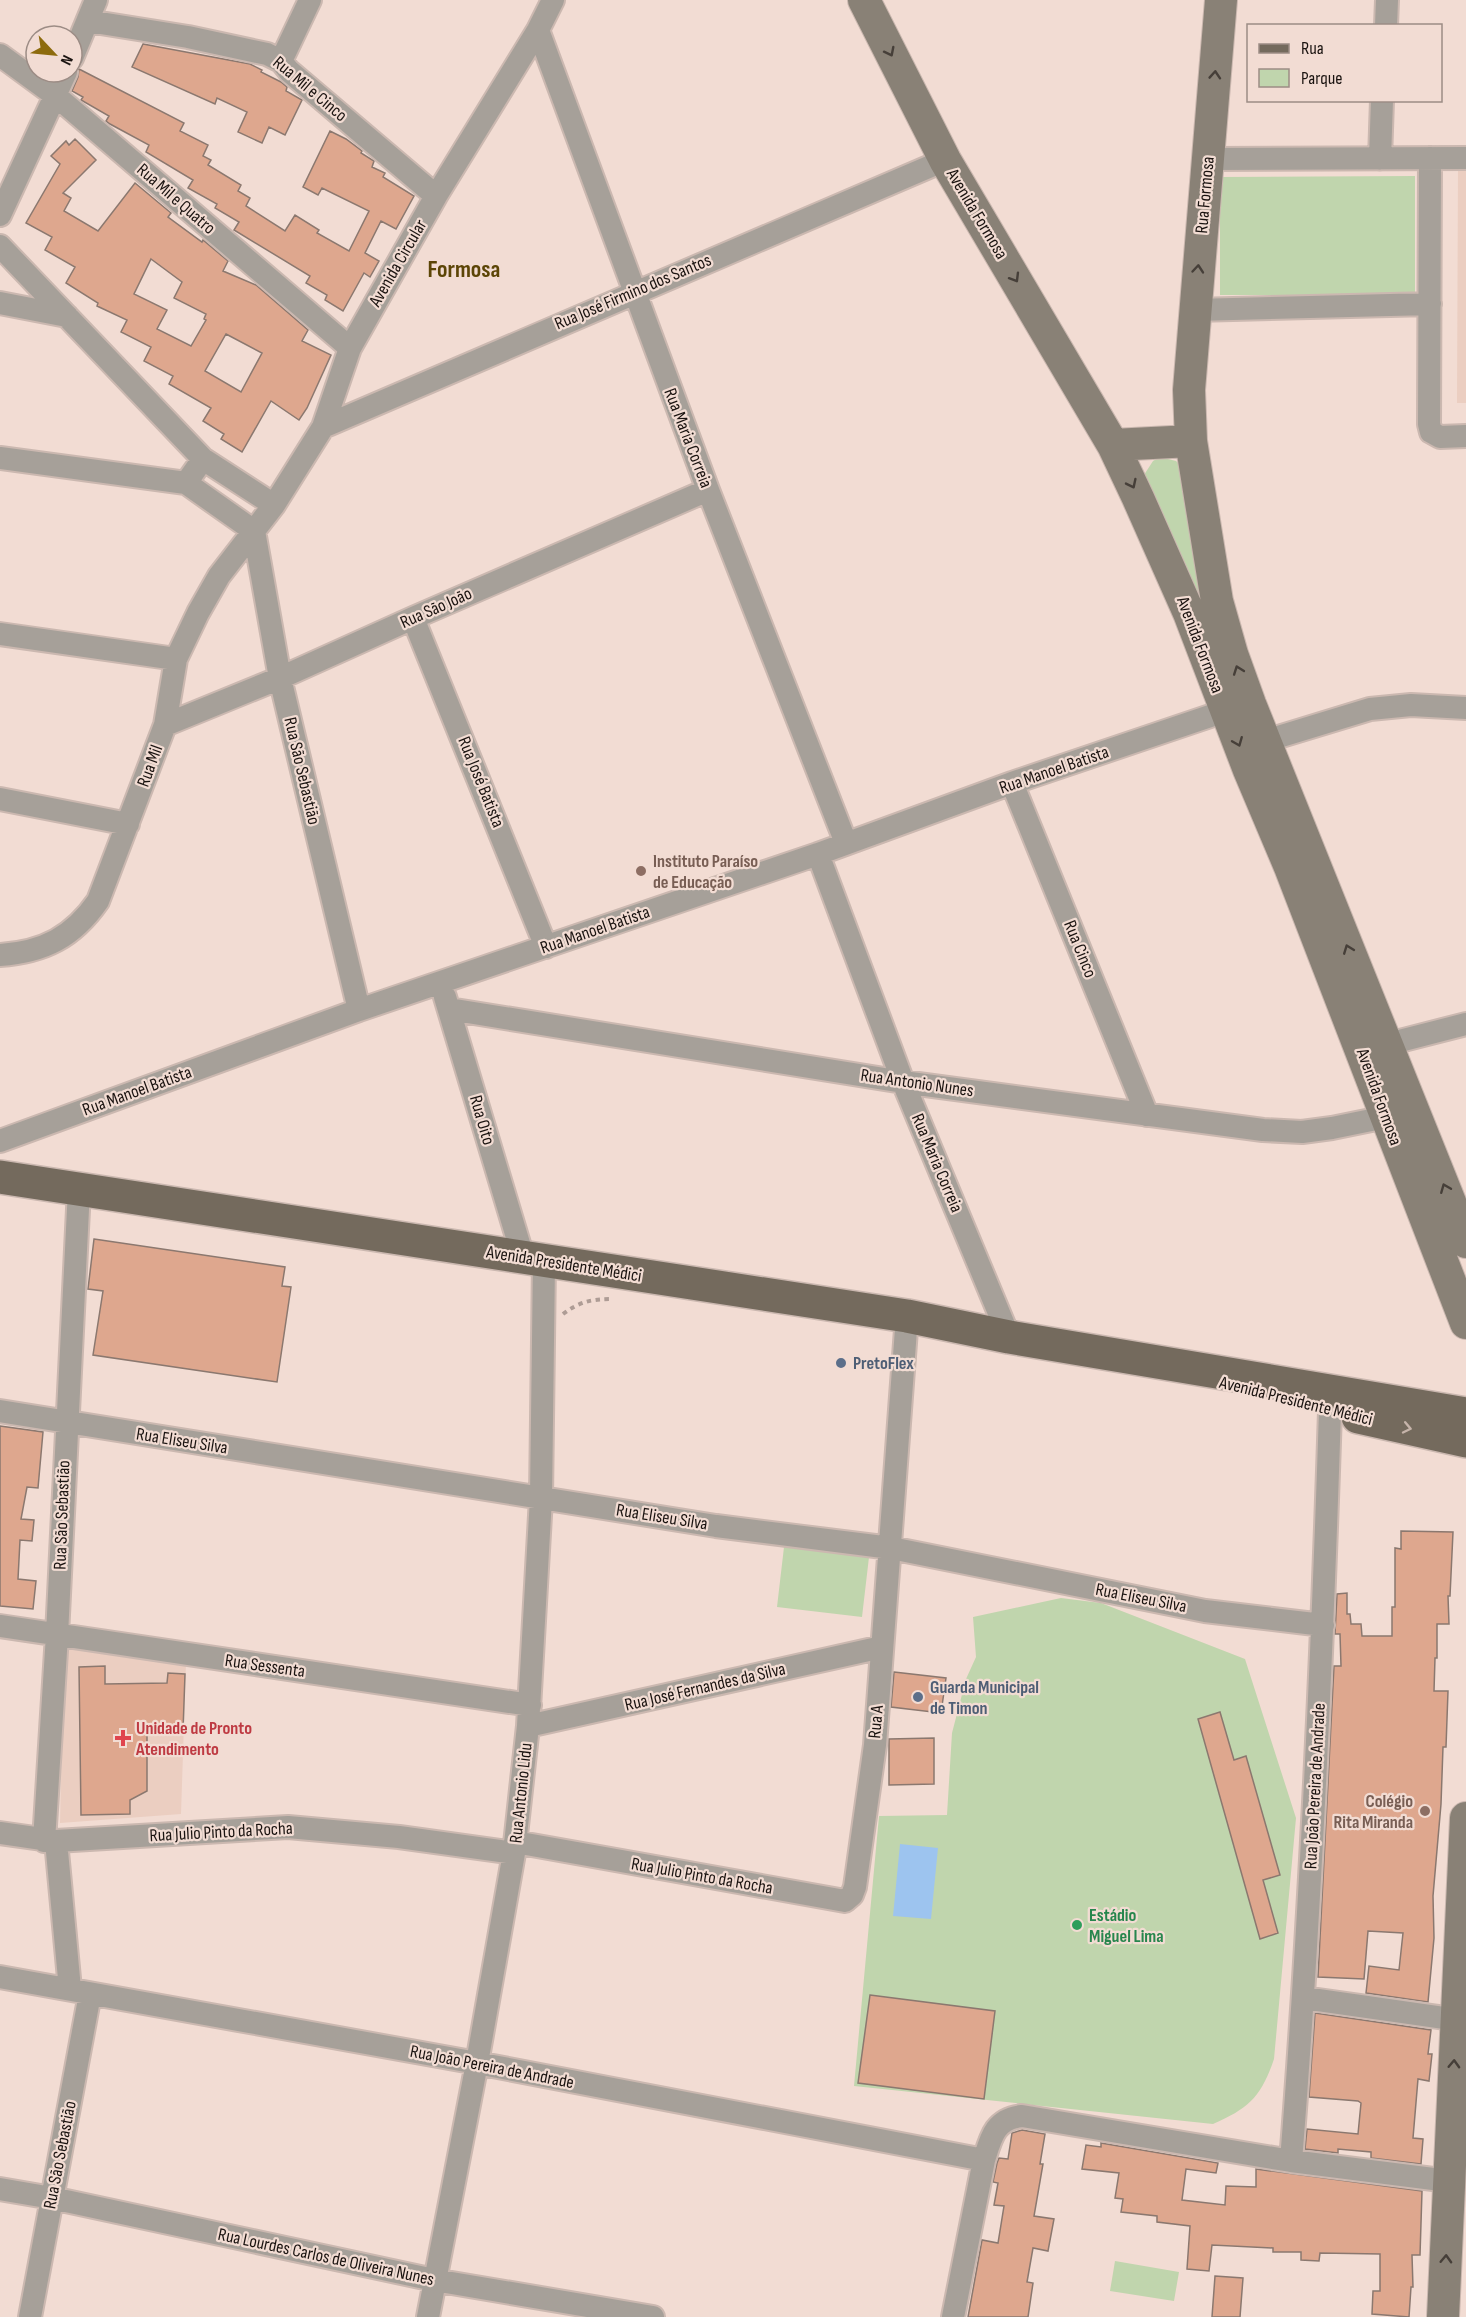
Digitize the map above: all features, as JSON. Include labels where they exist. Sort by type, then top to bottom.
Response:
[{"type":"main road","name":"Avenida Formosa","points":[[864,0],[945,160],[1113,445],[1203,607],[1232,654],[1265,741],[1301,862],[1352,992],[1386,1117],[1466,1323]]},
{"type":"main road","name":"Rua Formosa","points":[[1189,390],[1221,0]]},
{"type":"main road","name":"Avenida Formosa","points":[[1189,390],[1203,607],[1225,711],[1301,862]]},
{"type":"main road","points":[[1113,445],[1191,441]]},
{"type":"main road","name":"Avenida Formosa","points":[[1352,992],[1388,1044],[1466,1242]]},
{"type":"main road","name":"Avenida Presidente Médici","points":[[0,1177],[907,1316],[1009,1337],[1466,1414]]},
{"type":"main road","name":"Avenida Presidente Médici","points":[[1127,1357],[1330,1411],[1466,1441]]},
{"type":"main road","points":[[1448,2317],[1449,2181],[1461,2020],[1466,1818]]},
{"type":"street","points":[[281,61],[310,0]]},
{"type":"street","name":"Avenida Circular","points":[[254,531],[274,505],[323,427],[350,348],[436,196],[538,30],[553,0]]},
{"type":"street","points":[[1386,24],[1387,0]]},
{"type":"street","points":[[84,29],[92,10]]},
{"type":"street","name":"Rua Mil e Cinco","points":[[92,10],[188,37],[267,54],[281,61],[289,71],[436,196]]},
{"type":"street","name":"Rua Maria Correia","points":[[538,30],[708,490],[846,843]]},
{"type":"street","name":"Rua Mil e Quatro","points":[[0,55],[56,96],[350,348]]},
{"type":"street","points":[[0,215],[61,84]]},
{"type":"street","points":[[1380,159],[1382,102]]},
{"type":"street","points":[[1209,159],[1466,158]]},
{"type":"street","points":[[1430,159],[1429,423],[1433,433],[1443,437],[1466,436]]},
{"type":"street","name":"Rua José Firmino dos Santos","points":[[323,427],[945,160]]},
{"type":"street","points":[[0,246],[204,459],[274,505]]},
{"type":"street","points":[[0,303],[67,316]]},
{"type":"street","points":[[1194,310],[1430,304]]},
{"type":"street","points":[[0,458],[186,483],[254,531]]},
{"type":"street","points":[[186,483],[204,459]]},
{"type":"street","name":"Rua São João","points":[[165,725],[280,678],[708,490]]},
{"type":"street","name":"Rua Mil","points":[[0,955],[38,949],[64,937],[85,919],[98,901],[165,725],[176,659],[219,576],[254,531]]},
{"type":"street","name":"Rua São Sebastião","points":[[254,531],[280,678],[359,1010]]},
{"type":"street","name":"Rua José Batista","points":[[413,618],[546,947]]},
{"type":"street","points":[[0,634],[176,659]]},
{"type":"street","points":[[1265,741],[1381,707],[1411,705],[1466,708]]},
{"type":"street","name":"Rua Manoel Batista","points":[[0,1141],[359,1010],[818,854],[1012,783],[1225,711]]},
{"type":"street","name":"Rua Cinco","points":[[1012,783],[1147,1115]]},
{"type":"street","points":[[0,799],[128,824]]},
{"type":"street","name":"Rua Maria Correia","points":[[818,854],[903,1082],[1009,1337]]},
{"type":"street","name":"Rua Oito","points":[[441,984],[534,1259]]},
{"type":"street","name":"Rua Antonio Nunes","points":[[449,1008],[903,1082],[1263,1130],[1302,1132],[1386,1117]]},
{"type":"street","points":[[1388,1044],[1466,1024]]},
{"type":"street","name":"Rua São Sebastião","points":[[30,2317],[52,2198],[80,1992],[50,1841],[66,1422],[79,1189]]},
{"type":"street","name":"Rua Antonio Lidu","points":[[428,2317],[477,2063],[514,1848],[529,1716],[541,1498],[543,1331],[534,1259]]},
{"type":"street","points":[[891,1548],[907,1316]]},
{"type":"street","name":"Rua Eliseu Silva","points":[[0,1411],[716,1526],[891,1548],[1205,1611],[1323,1625]]},
{"type":"street","name":"Rua João Pereira de Andrade","points":[[1291,2161],[1304,1998],[1323,1625],[1330,1411]]},
{"type":"street","name":"Rua A","points":[[852,1895],[875,1745],[891,1548]]},
{"type":"street","name":"Rua Sessenta","points":[[0,1626],[529,1716]]},
{"type":"street","name":"Rua José Fernandes da Silva","points":[[529,1716],[882,1647]]},
{"type":"street","name":"Rua Julio Pinto da Rocha","points":[[0,1833],[50,1841],[288,1827],[514,1848],[845,1901],[852,1895]]},
{"type":"street","name":"Rua João Pereira de Andrade","points":[[0,1977],[477,2063],[984,2160]]},
{"type":"street","points":[[1304,1998],[1461,2020]]},
{"type":"street","points":[[953,2317],[984,2160],[997,2127],[1011,2117],[1022,2116],[1291,2161],[1449,2181]]},
{"type":"street","name":"Rua Lourdes Carlos de Oliveira Nunes","points":[[0,2189],[52,2198],[434,2280],[653,2317]]},
{"type":"path","points":[[543,1331],[577,1304],[586,1300],[616,1299]]},
{"type":"shaded area","points":[[1458,168],[1466,168],[1466,403],[1457,403]]},
{"type":"shaded area","name":"Unidade de Pronto Atendimento","points":[[64,1646],[186,1663],[181,1814],[60,1823]]},
{"type":"green space","points":[[1415,176],[1415,295],[1220,295],[1220,177]]},
{"type":"green space","points":[[1160,457],[1176,461],[1185,469],[1203,595],[1199,598],[1142,478],[1153,461]]},
{"type":"green space","points":[[784,1547],[869,1557],[862,1617],[777,1607]]},
{"type":"green space","name":"Estádio Miguel Lima","points":[[1061,1598],[1101,1603],[1245,1659],[1296,1818],[1274,2059],[1264,2083],[1252,2100],[1236,2112],[1213,2124],[854,2086],[879,1816],[947,1815],[952,1733],[966,1679],[976,1657],[973,1617]]},
{"type":"green space","points":[[1115,2261],[1179,2272],[1174,2301],[1110,2291]]},
{"type":"water","points":[[900,1844],[938,1848],[931,1919],[893,1916]]},
{"type":"building","points":[[143,44],[250,64],[281,82],[287,87],[286,91],[302,100],[285,135],[269,127],[262,143],[238,132],[247,112],[217,98],[215,104],[132,67]]},
{"type":"building","points":[[84,72],[184,123],[180,131],[208,145],[203,156],[211,160],[208,165],[241,185],[238,191],[250,198],[246,206],[285,231],[295,215],[319,230],[317,233],[349,251],[369,211],[322,188],[318,195],[303,187],[330,131],[346,139],[374,161],[372,167],[385,173],[383,177],[414,196],[396,229],[381,221],[365,253],[379,261],[370,277],[364,273],[343,311],[325,300],[327,295],[306,283],[310,276],[234,230],[239,222],[215,208],[217,204],[188,188],[193,180],[146,152],[149,145],[110,124],[106,121],[109,116],[81,100],[83,97],[72,91],[75,84],[84,84]]},
{"type":"building","points":[[75,139],[96,160],[63,193],[71,198],[64,211],[98,231],[135,183],[171,213],[168,217],[202,242],[203,240],[228,261],[223,271],[256,285],[308,330],[302,341],[331,355],[307,408],[299,420],[271,401],[242,452],[221,439],[224,434],[203,421],[211,408],[169,384],[173,376],[144,361],[151,347],[121,332],[127,320],[97,306],[98,303],[66,283],[75,267],[45,250],[52,237],[26,223],[60,164],[51,156],[66,141],[69,145]],"holes":[[[151,259],[182,282],[174,298],[206,314],[204,319],[206,320],[191,346],[157,329],[167,310],[134,294]],[[226,334],[262,353],[241,392],[205,371]]]},
{"type":"building","points":[[94,1239],[285,1267],[282,1286],[291,1287],[277,1382],[93,1355],[103,1291],[88,1289]]},
{"type":"building","points":[[0,1426],[43,1432],[38,1488],[27,1487],[21,1519],[34,1520],[32,1541],[20,1540],[18,1579],[36,1581],[33,1609],[0,1606]]},
{"type":"building","points":[[1401,1531],[1453,1532],[1450,1596],[1448,1596],[1449,1624],[1437,1624],[1437,1658],[1435,1658],[1434,1691],[1448,1691],[1446,1747],[1443,1747],[1441,1804],[1433,1896],[1434,1938],[1428,2002],[1366,1993],[1369,1966],[1399,1970],[1403,1933],[1368,1931],[1364,1979],[1318,1977],[1334,1666],[1341,1666],[1340,1634],[1335,1634],[1337,1594],[1347,1593],[1347,1614],[1350,1614],[1351,1624],[1361,1624],[1362,1636],[1392,1636],[1392,1607],[1395,1607],[1395,1548],[1401,1549]]},
{"type":"building","points":[[105,1666],[105,1684],[167,1683],[168,1673],[185,1674],[183,1731],[147,1730],[147,1791],[130,1800],[130,1814],[81,1815],[79,1667]]},
{"type":"building","points":[[894,1672],[946,1678],[941,1713],[891,1707]]},
{"type":"building","points":[[1220,1712],[1234,1760],[1246,1756],[1280,1875],[1263,1880],[1278,1933],[1260,1939],[1198,1719]]},
{"type":"building","points":[[934,1738],[934,1784],[889,1785],[889,1739]]},
{"type":"building","points":[[870,1995],[995,2011],[984,2099],[858,2083]]},
{"type":"building","points":[[1315,2013],[1431,2030],[1428,2054],[1432,2054],[1429,2081],[1418,2079],[1413,2138],[1423,2139],[1421,2164],[1371,2158],[1371,2152],[1338,2149],[1338,2153],[1305,2149],[1307,2129],[1358,2134],[1361,2103],[1309,2097]]},
{"type":"building","points":[[1022,2130],[1045,2134],[1040,2164],[1043,2164],[1034,2216],[1054,2219],[1048,2251],[1033,2248],[1027,2282],[1033,2283],[1028,2317],[968,2317],[982,2240],[998,2243],[1004,2206],[994,2205],[998,2183],[993,2182],[997,2163],[999,2158],[1008,2159],[1012,2133]]},
{"type":"building","points":[[1101,2143],[1218,2163],[1216,2173],[1186,2169],[1182,2200],[1225,2205],[1226,2186],[1256,2187],[1256,2169],[1422,2191],[1420,2255],[1412,2255],[1413,2287],[1411,2287],[1409,2317],[1372,2314],[1373,2291],[1380,2291],[1380,2254],[1320,2253],[1319,2261],[1301,2260],[1301,2252],[1273,2252],[1273,2248],[1212,2245],[1209,2271],[1187,2269],[1190,2226],[1157,2222],[1157,2216],[1121,2212],[1123,2199],[1115,2198],[1119,2173],[1082,2169],[1086,2145],[1101,2147]]},
{"type":"building","points":[[1215,2276],[1243,2278],[1240,2317],[1212,2317]]},
{"type":"place","name":"Instituto Paraíso de Educação","points":[[641,871]]},
{"type":"place","name":"PretoFlex","points":[[841,1363]]},
{"type":"place","name":"Guarda Municipal de Timon","points":[[918,1697]]},
{"type":"place","name":"Unidade de Pronto Atendimento","points":[[123,1738]]},
{"type":"place","name":"Colégio Rita Miranda","points":[[1425,1811]]},
{"type":"place","name":"Estádio Miguel Lima","points":[[1077,1925]]},
{"type":"district","name":"Formosa","points":[[464,269]]}]
